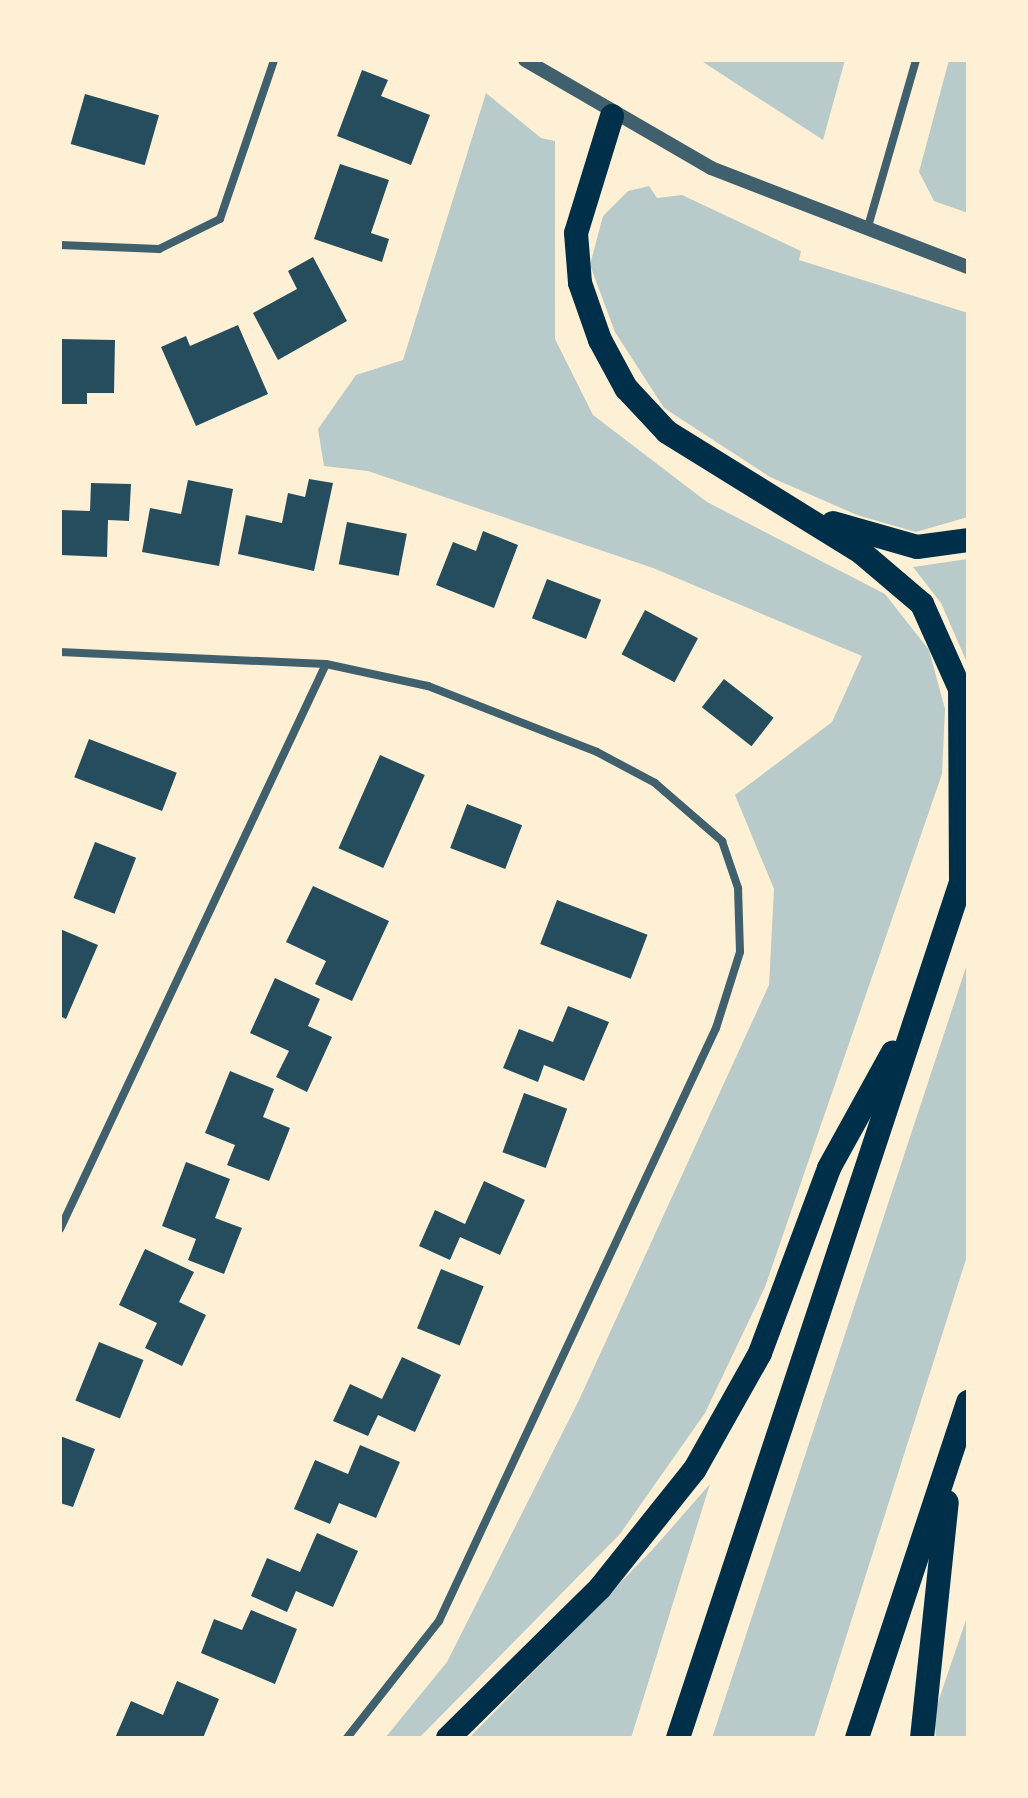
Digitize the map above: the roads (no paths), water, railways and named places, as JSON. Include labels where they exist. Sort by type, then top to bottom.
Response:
[{"type":"highway","points":[[612,116],[576,233],[580,283],[600,340],[626,388],[667,432],[903,583],[944,640],[963,720],[965,870],[678,1738]]},
{"type":"highway","points":[[786,506],[892,543],[968,540]]},
{"type":"highway","points":[[448,1738],[600,1588],[695,1469],[760,1353],[829,1168],[923,997]]},
{"type":"highway","points":[[857,1738],[968,1402]]},
{"type":"highway","points":[[922,1738],[953,1450]]},
{"type":"street","points":[[60,245],[159,249],[220,219],[274,60]]},
{"type":"street","points":[[525,60],[612,116],[765,193],[968,267]]},
{"type":"street","points":[[866,231],[916,60]]},
{"type":"street","points":[[60,652],[326,664],[428,686],[597,752],[697,815],[722,841],[738,888],[733,984],[455,1588],[420,1651],[347,1738]]},
{"type":"street","points":[[60,1229],[326,664]]}]
